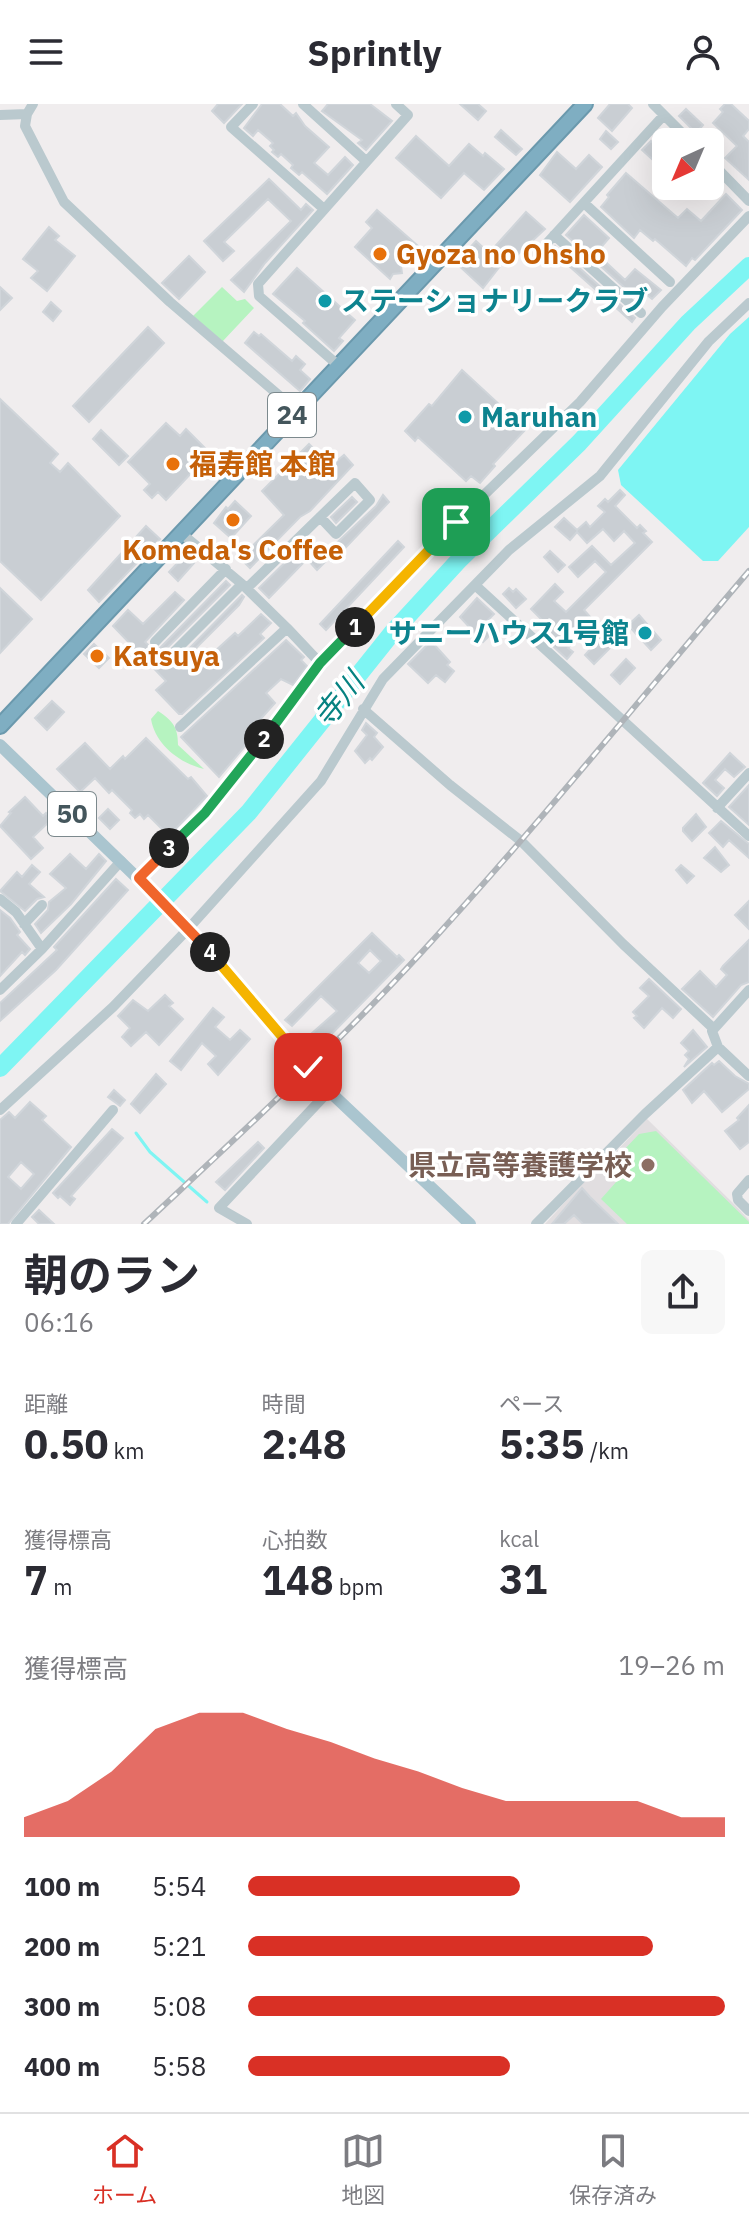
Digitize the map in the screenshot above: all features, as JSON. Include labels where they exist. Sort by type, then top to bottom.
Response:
[{"type":"highway","name":"24","points":[[0,726],[585,104]]},
{"type":"main road","name":"50","points":[[0,745],[186,925],[329,1091],[470,1224]]},
{"type":"street","points":[[253,104],[231,127],[324,209]]},
{"type":"street","points":[[303,104],[366,161]]},
{"type":"street","points":[[339,366],[259,296],[258,284],[408,115],[396,104]]},
{"type":"street","points":[[653,104],[677,128]]},
{"type":"street","points":[[0,115],[30,109],[25,126],[64,202],[170,302],[296,410]]},
{"type":"street","points":[[641,313],[550,239],[664,115]]},
{"type":"street","points":[[724,175],[749,201]]},
{"type":"street","points":[[584,203],[670,282]]},
{"type":"street","points":[[141,880],[205,813],[320,663],[456,522],[580,402],[662,307],[749,216]]},
{"type":"street","points":[[0,1110],[113,1007],[321,781],[383,679],[509,550],[600,476],[709,341],[749,303]]},
{"type":"street","points":[[167,659],[355,483],[370,500],[336,534],[320,517]]},
{"type":"street","points":[[181,533],[245,586],[320,663]]},
{"type":"street","points":[[155,642],[226,569]]},
{"type":"street","points":[[475,585],[749,836]]},
{"type":"street","points":[[180,727],[287,628]]},
{"type":"street","points":[[363,709],[450,785],[523,843],[623,944],[713,1028]]},
{"type":"street","points":[[717,808],[749,773]]},
{"type":"street","points":[[0,990],[42,949],[121,861]]},
{"type":"street","points":[[0,899],[16,912],[42,949]]},
{"type":"street","points":[[24,924],[42,905]]},
{"type":"street","points":[[749,990],[713,1028],[713,1038],[718,1047],[749,1076]]},
{"type":"street","points":[[536,1224],[645,1114],[718,1047]]},
{"type":"street","points":[[247,1224],[219,1208],[329,1091]]},
{"type":"street","points":[[16,1224],[113,1110]]},
{"type":"street","points":[[749,1180],[737,1194],[738,1200],[749,1211]]},
{"type":"shaded area","name":"県立高等養護学校","points":[[647,1119],[735,1205],[749,1224],[545,1224],[590,1175]]},
{"type":"green space","points":[[222,287],[237,301],[245,299],[254,308],[222,342],[193,316]]},
{"type":"green space","points":[[158,711],[174,725],[178,745],[204,769],[177,757],[157,737],[151,719]]},
{"type":"green space","name":"県立高等養護学校","points":[[656,1131],[749,1224],[627,1224],[601,1199],[617,1181],[605,1170],[639,1134]]},
{"type":"water","points":[[749,317],[749,527],[718,561],[703,561],[621,485],[618,470],[730,334]]},
{"type":"building","points":[[218,104],[242,104],[224,123],[212,111]]},
{"type":"building","points":[[262,104],[280,104],[293,116],[296,113],[305,126],[329,147],[314,163],[328,175],[345,157],[353,165],[327,194],[302,172],[299,175],[281,154],[278,157],[272,152],[274,150],[270,146],[273,143],[258,130],[253,136],[244,128]]},
{"type":"building","points":[[328,104],[370,104],[392,121],[366,150],[358,143],[362,140],[322,111]]},
{"type":"building","points":[[460,104],[478,104],[486,111],[478,120]]},
{"type":"building","points":[[610,104],[628,104],[632,108],[612,131],[598,118]]},
{"type":"building","points":[[725,104],[731,104],[749,121],[749,129],[743,136],[749,142],[749,180],[725,158],[737,146],[724,134],[724,128],[713,123],[723,112],[720,109]]},
{"type":"building","points":[[686,109],[703,125],[691,128],[679,116]]},
{"type":"building","points":[[501,130],[522,149],[516,155],[495,137]]},
{"type":"building","points":[[606,131],[618,142],[611,149],[600,139]]},
{"type":"building","points":[[416,136],[449,166],[469,144],[504,169],[484,190],[464,173],[441,198],[396,158]]},
{"type":"building","points":[[651,141],[652,159],[642,150]]},
{"type":"building","points":[[557,152],[576,169],[589,155],[602,167],[570,202],[540,175]]},
{"type":"building","points":[[626,173],[652,196],[652,200],[657,200],[678,218],[687,209],[701,221],[724,200],[726,194],[742,210],[686,266],[640,230],[634,238],[601,207],[609,197],[607,195]]},
{"type":"building","points":[[269,179],[301,210],[306,204],[313,210],[265,263],[244,292],[231,280],[291,221],[268,199],[224,242],[234,251],[223,261],[204,241]]},
{"type":"building","points":[[377,210],[425,252],[414,265],[399,252],[402,273],[393,274],[390,279],[355,247],[372,228],[366,222]]},
{"type":"building","points":[[526,212],[545,229],[512,260],[508,256],[483,288],[456,263],[476,241],[489,253]]},
{"type":"building","points":[[584,215],[609,238],[596,253],[625,280],[635,269],[661,290],[652,299],[642,291],[636,298],[566,235]]},
{"type":"building","points":[[49,227],[59,236],[55,240],[75,256],[47,291],[31,278],[38,271],[23,259]]},
{"type":"building","points":[[555,246],[635,318],[632,322],[551,250]]},
{"type":"building","points":[[189,256],[205,272],[179,299],[162,283]]},
{"type":"building","points":[[297,268],[355,320],[339,338],[343,341],[334,351],[273,294]]},
{"type":"building","points":[[0,287],[12,298],[0,310]]},
{"type":"building","points":[[51,302],[61,311],[53,321],[43,312]]},
{"type":"building","points":[[148,327],[164,343],[89,422],[73,406]]},
{"type":"building","points":[[254,332],[259,336],[261,334],[292,361],[296,356],[305,364],[300,370],[310,379],[300,391],[245,343]]},
{"type":"building","name":"Maruhan","points":[[462,370],[526,429],[493,464],[495,466],[480,483],[471,476],[466,481],[418,437],[415,441],[405,431],[429,404],[432,406]]},
{"type":"building","points":[[0,399],[58,454],[50,463],[60,472],[68,463],[120,516],[41,600],[0,561]]},
{"type":"building","name":"福寿館 本館","points":[[166,423],[180,436],[186,429],[210,453],[166,500],[158,492],[152,498],[144,490],[150,484],[128,462]]},
{"type":"building","points":[[101,430],[128,456],[119,465],[93,439]]},
{"type":"building","points":[[309,444],[331,466],[344,455],[353,465],[250,568],[240,558],[284,515],[262,491]]},
{"type":"building","points":[[620,490],[625,495],[615,506],[637,528],[640,525],[652,542],[584,610],[614,644],[594,664],[585,655],[595,644],[583,632],[568,648],[573,652],[567,659],[542,636],[550,628],[531,609],[555,584],[563,592],[554,601],[566,612],[606,572],[595,561],[578,577],[569,567],[592,546],[611,565],[635,543],[624,531],[614,541],[603,529],[587,543],[577,532],[570,540],[555,527],[564,518],[577,530],[586,522],[590,527],[605,512],[598,506],[605,499],[608,502]]},
{"type":"building","points":[[383,495],[389,502],[332,562],[328,559],[317,570],[307,559],[269,598],[259,588],[310,538],[325,554],[376,506]]},
{"type":"building","points":[[352,497],[357,502],[336,523],[331,517]]},
{"type":"building","name":"Komeda's Coffee","points":[[235,501],[251,516],[231,538],[214,523]]},
{"type":"building","points":[[146,526],[160,539],[99,602],[88,590]]},
{"type":"building","points":[[398,541],[404,547],[326,630],[320,624]]},
{"type":"building","points":[[550,551],[565,565],[558,572],[544,557]]},
{"type":"building","points":[[185,555],[194,563],[178,581],[169,572]]},
{"type":"building","points":[[226,581],[230,585],[161,654],[159,660],[162,665],[173,665],[242,595],[244,597],[239,605],[182,662],[192,672],[261,614],[271,623],[260,634],[264,638],[179,714],[156,690],[166,681],[113,626],[128,610],[143,624],[175,592],[184,600],[145,642],[156,652]]},
{"type":"building","points":[[0,588],[32,619],[0,653]]},
{"type":"building","points":[[509,588],[513,592],[516,589],[526,599],[516,608],[503,594]]},
{"type":"building","points":[[477,598],[494,614],[486,622],[495,630],[483,642],[460,617]]},
{"type":"building","name":"サニーハウス1号館","points":[[639,615],[661,640],[651,650],[628,625]]},
{"type":"building","points":[[286,640],[304,657],[301,660],[307,666],[293,685],[281,679],[266,693],[275,703],[257,723],[261,727],[219,777],[181,737]]},
{"type":"building","points":[[431,641],[454,671],[445,682],[436,675],[428,683],[408,664]]},
{"type":"building","points":[[94,644],[109,658],[99,668],[84,654]]},
{"type":"building","points":[[626,659],[635,668],[620,684],[611,675]]},
{"type":"building","points":[[52,701],[64,712],[47,730],[35,718]]},
{"type":"building","points":[[366,723],[377,733],[374,737],[383,747],[372,760],[370,758],[365,763],[355,751],[367,735],[362,730]]},
{"type":"building","points":[[146,738],[188,779],[191,777],[207,796],[169,836],[148,815],[144,819],[140,814],[135,818],[130,813],[132,810],[112,790],[109,793],[95,778],[80,792],[57,769],[85,743],[110,769]]},
{"type":"building","points":[[730,753],[745,767],[734,777],[725,769],[715,780],[724,788],[717,796],[703,783]]},
{"type":"building","points":[[749,785],[749,825],[729,807]]},
{"type":"building","points":[[25,797],[43,816],[46,813],[52,819],[33,837],[43,848],[31,859],[0,826]]},
{"type":"building","points":[[108,809],[119,820],[110,829],[99,818]]},
{"type":"building","points":[[696,814],[706,827],[692,841],[683,828]]},
{"type":"building","points":[[721,821],[749,844],[749,858],[729,840],[723,847],[709,833]]},
{"type":"building","points":[[715,847],[729,865],[721,872],[704,858]]},
{"type":"building","points":[[70,854],[86,869],[99,854],[106,861],[71,904],[41,933],[35,924],[48,910],[49,902],[66,888],[50,874]]},
{"type":"building","points":[[32,865],[40,872],[29,884],[44,897],[37,899],[25,911],[0,891],[17,872],[22,877]]},
{"type":"building","points":[[681,865],[694,876],[687,883],[676,870]]},
{"type":"building","points":[[116,879],[128,890],[56,970],[0,1021],[0,1003],[57,950],[54,947]]},
{"type":"building","points":[[749,901],[749,929],[735,915]]},
{"type":"building","points":[[0,910],[10,918],[20,932],[17,935],[30,949],[25,955],[22,952],[0,976]]},
{"type":"building","points":[[372,933],[404,960],[314,1052],[303,1041],[337,1011],[321,996],[292,1026],[285,1020]],"holes":[[[370,950],[381,961],[369,973],[358,963]]]},
{"type":"building","points":[[749,940],[749,982],[741,985],[713,1017],[682,989],[700,971],[716,987],[727,975],[721,969],[723,966]]},
{"type":"building","points":[[649,979],[681,1009],[673,1018],[662,1008],[644,1028],[634,1018],[637,1016],[633,1012],[649,996],[640,988]]},
{"type":"building","points":[[165,995],[173,1003],[169,1006],[183,1019],[159,1045],[146,1032],[131,1046],[122,1037],[130,1028],[118,1016],[133,1000],[148,1011]]},
{"type":"building","points":[[213,1008],[224,1017],[215,1027],[230,1040],[240,1030],[250,1039],[218,1075],[208,1064],[216,1056],[202,1043],[181,1070],[170,1061]]},
{"type":"building","points":[[693,1030],[707,1047],[684,1067],[689,1059],[685,1055],[689,1051],[681,1043]]},
{"type":"building","points":[[719,1061],[749,1084],[749,1089],[722,1112],[704,1091],[692,1103],[683,1090],[712,1063],[714,1065]]},
{"type":"building","points":[[156,1074],[166,1084],[140,1113],[131,1104]]},
{"type":"building","points":[[114,1090],[125,1100],[120,1106],[108,1097]]},
{"type":"building","points":[[30,1102],[46,1116],[42,1120],[71,1147],[8,1224],[0,1224],[0,1120],[9,1112],[15,1118]],"holes":[[[21,1162],[34,1174],[21,1189],[8,1177]]]},
{"type":"building","points":[[749,1105],[749,1142],[740,1149],[725,1131],[739,1120],[737,1118]]},
{"type":"building","points":[[112,1129],[123,1138],[71,1196],[75,1199],[70,1205],[60,1196],[58,1198],[53,1193]]},
{"type":"building","points":[[258,1142],[264,1148],[225,1190],[216,1182]]},
{"type":"building","points":[[582,1188],[618,1224],[583,1224],[574,1215],[564,1224],[552,1224]]},
{"type":"building","points":[[39,1210],[54,1224],[39,1224],[32,1217]]},
{"type":"waterway","name":"寺川","points":[[0,1068],[249,812],[392,633],[460,559],[579,443],[688,323],[749,266]]},
{"type":"waterway","points":[[136,1133],[150,1152],[207,1202]]},
{"type":"railway","points":[[144,1224],[320,1057],[421,953],[749,571]]},
{"type":"place","name":"Gyoza no Ohsho","points":[[380,254]]},
{"type":"place","name":"ステーショナリークラブ","points":[[325,301]]},
{"type":"place","name":"Maruhan","points":[[465,417]]},
{"type":"place","name":"福寿館 本館","points":[[173,464]]},
{"type":"place","name":"Komeda's Coffee","points":[[233,520]]},
{"type":"place","name":"サニーハウス1号館","points":[[645,633]]},
{"type":"place","name":"Katsuya","points":[[97,656]]},
{"type":"place","name":"県立高等養護学校","points":[[648,1165]]},
{"type":"route","points":[[308,1067],[202,942],[139,878],[205,813],[320,663],[456,522]]}]
